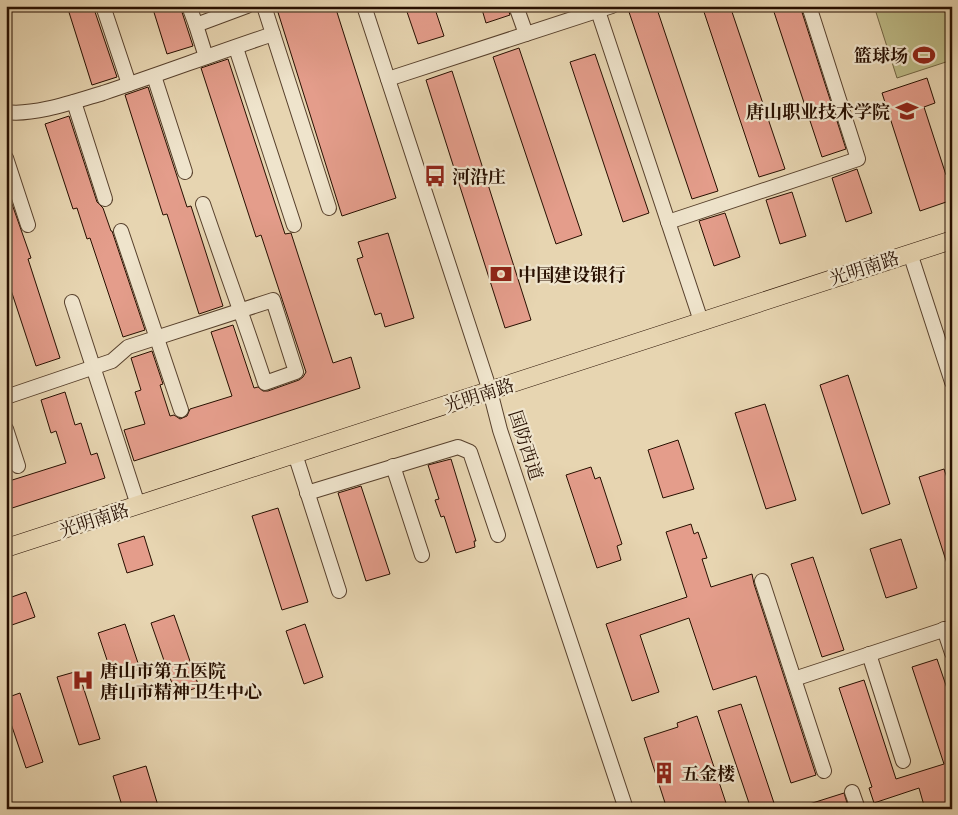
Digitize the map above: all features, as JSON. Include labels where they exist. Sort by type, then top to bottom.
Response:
[{"type":"main road","name":"光明南路","points":[[6,548],[490,392],[701,321],[952,240]]},
{"type":"street","points":[[103,6],[129,84]]},
{"type":"street","points":[[189,6],[206,57]]},
{"type":"street","points":[[196,25],[247,6]]},
{"type":"street","points":[[264,6],[329,208]]},
{"type":"street","name":"国防西道","points":[[364,6],[490,392],[500,430],[626,809]]},
{"type":"street","points":[[516,6],[526,34]]},
{"type":"street","points":[[668,222],[858,159],[809,6]]},
{"type":"street","points":[[388,79],[605,8],[668,222],[701,321]]},
{"type":"street","points":[[6,112],[17,114],[74,102],[273,34]]},
{"type":"street","points":[[236,48],[294,225]]},
{"type":"street","points":[[154,76],[185,172]]},
{"type":"street","points":[[74,102],[105,199]]},
{"type":"street","points":[[6,158],[28,225]]},
{"type":"street","points":[[6,397],[112,361],[128,347],[157,337],[241,310],[273,300],[296,372],[264,382],[241,310],[203,204]]},
{"type":"street","points":[[122,231],[181,410]]},
{"type":"street","points":[[910,253],[952,382]]},
{"type":"street","points":[[72,302],[138,505]]},
{"type":"street","points":[[6,430],[18,466]]},
{"type":"street","points":[[308,493],[458,447],[470,452],[498,535]]},
{"type":"street","points":[[295,454],[339,591]]},
{"type":"street","points":[[393,466],[422,555]]},
{"type":"street","points":[[762,581],[824,771]]},
{"type":"street","points":[[794,679],[948,628],[952,653]]},
{"type":"street","points":[[869,654],[903,761]]},
{"type":"street","points":[[852,792],[858,809]]},
{"type":"shaded area","points":[[874,6],[952,6],[952,60],[897,78]]},
{"type":"building","points":[[67,6],[93,6],[117,77],[92,85]]},
{"type":"building","points":[[152,6],[180,6],[193,46],[167,54]]},
{"type":"building","points":[[276,6],[335,6],[396,198],[342,216]]},
{"type":"building","points":[[405,6],[434,6],[444,36],[418,44]]},
{"type":"building","points":[[481,6],[507,6],[510,15],[486,23]]},
{"type":"building","points":[[647,6],[656,6],[718,191],[692,199],[629,12]]},
{"type":"building","points":[[702,6],[730,6],[785,169],[759,177]]},
{"type":"building","points":[[772,6],[800,6],[846,149],[822,157]]},
{"type":"building","points":[[519,48],[582,235],[556,244],[493,57]]},
{"type":"building","points":[[595,54],[649,213],[623,222],[570,62]]},
{"type":"building","points":[[228,59],[285,234],[291,233],[333,363],[351,357],[360,388],[134,461],[124,430],[145,424],[135,392],[141,390],[131,358],[152,351],[163,384],[160,385],[170,416],[174,415],[180,419],[187,416],[190,409],[232,396],[211,332],[233,325],[254,388],[258,387],[263,391],[268,391],[299,380],[306,372],[261,235],[256,237],[201,68]]},
{"type":"building","points":[[452,71],[531,320],[505,328],[426,80]]},
{"type":"building","points":[[927,78],[935,103],[924,107],[946,175],[952,173],[952,200],[920,211],[882,93]]},
{"type":"building","points":[[148,87],[187,207],[191,206],[223,306],[199,314],[167,214],[163,215],[125,95]]},
{"type":"building","points":[[69,116],[97,202],[103,208],[112,231],[145,330],[123,337],[90,238],[87,239],[77,208],[73,209],[45,124]]},
{"type":"building","points":[[857,169],[872,213],[846,222],[832,178]]},
{"type":"building","points":[[6,187],[31,258],[28,259],[60,358],[36,366],[6,275]]},
{"type":"building","points":[[792,192],[806,236],[780,244],[766,200]]},
{"type":"building","points":[[725,213],[740,257],[714,266],[699,221]]},
{"type":"building","points":[[388,233],[414,318],[385,327],[381,313],[375,315],[357,259],[363,257],[358,242]]},
{"type":"building","points":[[848,375],[890,504],[862,514],[820,385]]},
{"type":"building","points":[[65,392],[75,425],[81,423],[91,455],[97,453],[105,478],[6,510],[6,482],[66,463],[56,431],[51,433],[41,400]]},
{"type":"building","points":[[765,404],[796,500],[766,509],[735,413]]},
{"type":"building","points":[[678,440],[694,489],[663,498],[648,450]]},
{"type":"building","points":[[451,459],[476,541],[474,541],[475,547],[456,553],[444,516],[441,517],[435,500],[439,499],[428,465]]},
{"type":"building","points":[[591,467],[595,479],[600,477],[622,544],[617,546],[621,560],[597,568],[566,475]]},
{"type":"building","points":[[944,469],[952,492],[952,573],[950,573],[919,477]]},
{"type":"building","points":[[361,486],[390,574],[366,581],[338,493]]},
{"type":"building","points":[[278,508],[308,602],[282,610],[252,516]]},
{"type":"building","points":[[691,524],[694,534],[698,532],[707,558],[702,559],[711,587],[752,574],[816,775],[791,783],[756,676],[713,690],[689,618],[640,635],[659,692],[632,701],[606,624],[687,597],[666,532]]},
{"type":"building","points":[[144,536],[153,565],[127,573],[118,544]]},
{"type":"building","points":[[901,539],[917,588],[886,598],[870,549]]},
{"type":"building","points":[[813,557],[844,650],[822,657],[791,564]]},
{"type":"building","points":[[26,592],[35,617],[6,627],[6,599]]},
{"type":"building","points":[[174,615],[199,687],[176,695],[151,623]]},
{"type":"building","points":[[125,624],[140,669],[113,678],[98,633]]},
{"type":"building","points":[[305,624],[323,677],[304,684],[286,631]]},
{"type":"building","points":[[937,659],[952,703],[952,809],[925,809],[919,788],[874,803],[869,788],[872,787],[839,688],[864,680],[896,779],[944,764],[912,667]]},
{"type":"building","points":[[78,671],[100,739],[79,745],[57,677]]},
{"type":"building","points":[[20,693],[43,762],[26,768],[6,709],[6,698]]},
{"type":"building","points":[[741,704],[776,809],[751,809],[718,711]]},
{"type":"building","points":[[697,716],[728,809],[667,809],[644,738],[678,727],[677,723]]},
{"type":"building","points":[[146,766],[159,809],[123,809],[113,776]]},
{"type":"building","points":[[844,793],[849,809],[803,809],[803,806]]},
{"type":"place","name":"篮球场","points":[[924,55]]},
{"type":"place","name":"唐山职业技术学院","points":[[907,111]]},
{"type":"place","name":"河沿庄","points":[[435,176]]},
{"type":"place","name":"中国建设银行","points":[[501,274]]},
{"type":"place","name":"唐山市第五医院 唐山市精神卫生中心","points":[[83,680]]},
{"type":"place","name":"五金楼","points":[[664,773]]}]
